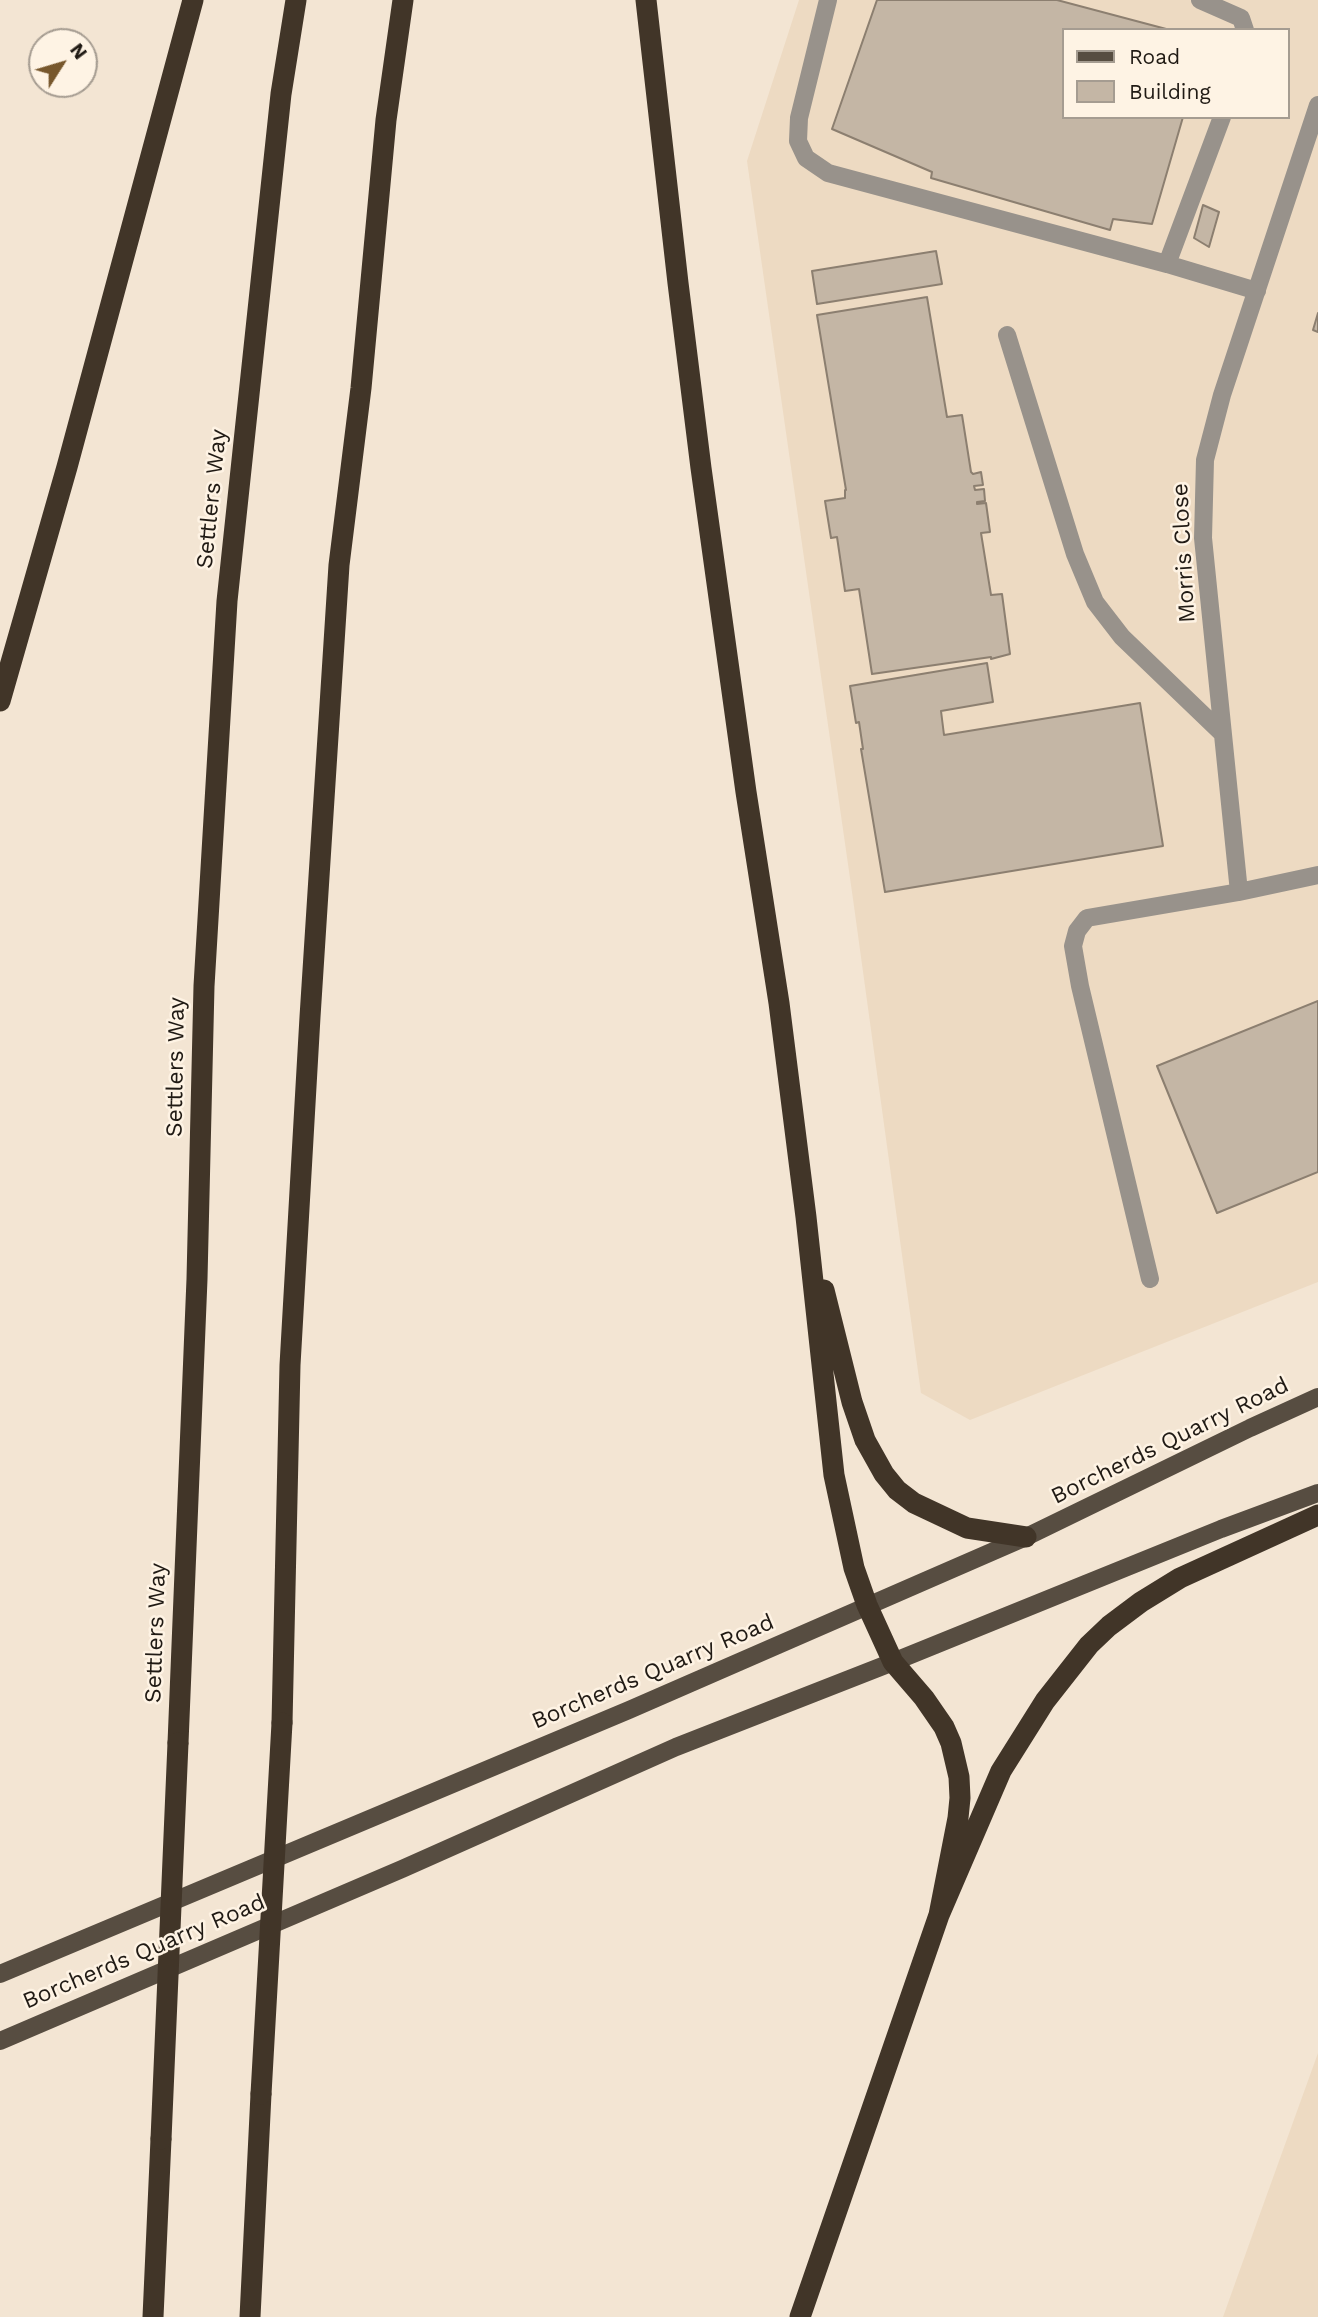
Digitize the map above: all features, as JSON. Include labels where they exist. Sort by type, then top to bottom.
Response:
[{"type":"highway","points":[[0,701],[67,467],[193,0]]},
{"type":"highway","name":"Settlers Way","points":[[153,2317],[197,1279],[204,986],[227,601],[281,94],[296,0]]},
{"type":"highway","points":[[250,2317],[282,1723],[290,1365],[339,565],[361,388],[386,120],[403,0]]},
{"type":"highway","points":[[646,0],[698,441],[746,792],[779,1003],[834,1475],[854,1568],[867,1605],[893,1662],[924,1698],[944,1727],[960,1777],[958,1818],[939,1915]]},
{"type":"highway","points":[[806,1217],[852,1402],[865,1440],[884,1474],[914,1503],[967,1528],[1026,1537]]},
{"type":"highway","points":[[800,2317],[939,1915],[1001,1771],[1045,1700],[1089,1645],[1125,1614],[1169,1584],[1318,1515]]},
{"type":"main road","name":"Borcherds Quarry Road","points":[[0,1973],[629,1710],[1026,1537],[1318,1398]]},
{"type":"main road","name":"Borcherds Quarry Road","points":[[0,2041],[402,1869],[676,1747],[1318,1493]]},
{"type":"lane","points":[[828,0],[799,118],[799,141],[806,158],[828,173],[1167,264],[1257,291]]},
{"type":"lane","points":[[1200,0],[1241,18],[1244,28]]},
{"type":"lane","name":"Morris Close","points":[[1239,892],[1203,538],[1205,460],[1222,395],[1318,105]]},
{"type":"lane","points":[[1167,264],[1221,119]]},
{"type":"lane","points":[[1007,335],[1075,554],[1096,602],[1122,637],[1223,734]]},
{"type":"lane","points":[[1150,1279],[1080,986],[1073,946],[1077,931],[1087,918],[1239,892],[1318,875]]},
{"type":"shaded area","points":[[799,0],[1318,0],[1318,1282],[970,1420],[921,1393],[747,161]]},
{"type":"shaded area","points":[[1318,2053],[1318,2317],[1223,2317],[1261,2211]]},
{"type":"building","points":[[877,0],[1057,0],[1162,28],[1062,28],[1062,119],[1182,119],[1152,224],[1113,219],[1110,230],[931,178],[932,172],[832,129]]},
{"type":"building","points":[[1203,205],[1219,212],[1209,247],[1194,238]]},
{"type":"building","points":[[936,251],[942,284],[817,304],[812,271]]},
{"type":"building","points":[[927,297],[947,417],[962,415],[971,472],[981,472],[983,485],[974,486],[975,490],[984,489],[985,501],[977,504],[986,503],[990,532],[981,533],[991,595],[1002,594],[1010,654],[991,659],[872,674],[859,589],[845,591],[837,537],[831,538],[825,501],[845,498],[846,490],[817,315]]},
{"type":"building","points":[[1318,313],[1318,332],[1313,330]]},
{"type":"building","points":[[987,663],[993,702],[941,711],[944,735],[1140,703],[1163,846],[885,892],[861,749],[859,722],[856,723],[850,686]]},
{"type":"building","points":[[1318,1001],[1318,1172],[1217,1213],[1157,1066]]}]
